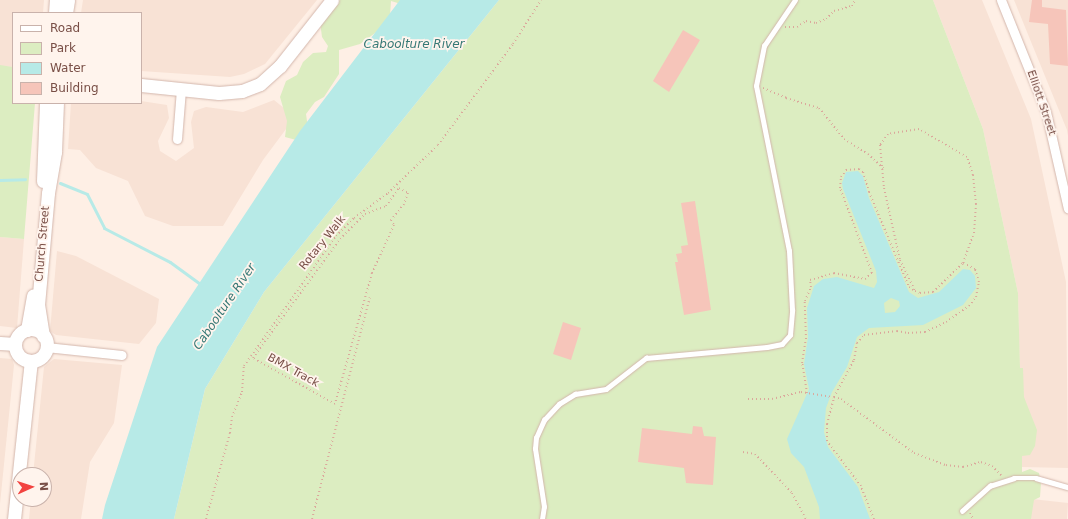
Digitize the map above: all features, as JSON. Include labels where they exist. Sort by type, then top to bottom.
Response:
[{"type":"street","points":[[55,12],[56,0]]},
{"type":"street","points":[[66,12],[68,0]]},
{"type":"street","points":[[142,85],[219,93],[242,91],[260,84],[280,66],[332,0]]},
{"type":"street","name":"Elliott Street","points":[[1001,0],[1046,112],[1068,209]]},
{"type":"street","points":[[177,139],[181,89]]},
{"type":"street","points":[[46,104],[50,152]]},
{"type":"street","points":[[50,152],[57,104]]},
{"type":"street","name":"Church Street","points":[[27,330],[43,192],[50,152]]},
{"type":"street","name":"Church Street","points":[[45,342],[38,305],[48,193],[50,152]]},
{"type":"street","points":[[45,342],[43,356],[31,361],[21,358],[15,344],[19,335],[27,330],[36,331],[45,342],[122,355]]},
{"type":"street","points":[[0,343],[15,344]]},
{"type":"street","points":[[14,519],[31,361]]},
{"type":"lane","points":[[542,519],[544,507],[536,454],[536,438],[544,420],[559,404],[575,394],[606,389],[646,358],[767,348],[782,344],[790,334],[792,310],[789,251],[756,86],[764,46],[795,0]]},
{"type":"lane","points":[[962,511],[990,486],[1014,478],[1036,478],[1068,487]]},
{"type":"path","name":"Rotary Walk","points":[[206,519],[230,433],[232,417],[242,392],[244,366],[336,236],[354,218],[388,193],[438,145],[513,44],[541,0]]},
{"type":"path","points":[[779,22],[787,28],[806,21],[816,23],[834,11],[852,6],[855,0]]},
{"type":"path","points":[[756,86],[786,98],[819,108],[844,139],[868,154],[884,169]]},
{"type":"path","points":[[807,393],[802,363],[806,339],[805,301],[811,287],[810,280],[834,274],[865,278],[872,273],[840,188],[841,177],[846,170],[859,169],[863,172],[898,264],[909,287],[915,291],[933,292],[963,263],[974,233],[976,204],[973,175],[967,157],[919,129],[888,134],[880,145],[884,169],[884,188],[900,260],[915,291]]},
{"type":"path","name":"BMX Track","points":[[399,188],[408,193],[404,204],[391,220],[394,225],[372,273],[335,404],[253,358],[340,239],[365,214],[386,206],[399,188]]},
{"type":"path","points":[[874,519],[861,486],[827,440],[827,424],[834,397],[854,360],[857,343],[864,335],[897,331],[908,334],[925,332],[946,322],[969,306],[976,297],[979,282],[974,269],[963,263]]},
{"type":"path","points":[[312,519],[370,297]]},
{"type":"path","points":[[748,399],[765,400],[791,393],[807,393],[841,399],[914,453],[946,465],[963,467],[981,462],[992,466],[1007,481]]},
{"type":"path","points":[[742,452],[755,454],[792,493],[806,519]]},
{"type":"shaded area","points":[[0,0],[44,0],[43,12],[12,12],[12,67],[0,66]]},
{"type":"shaded area","points":[[83,0],[317,0],[265,64],[244,74],[230,77],[142,71],[142,12],[81,12]]},
{"type":"shaded area","points":[[933,0],[982,0],[1031,119],[1066,282],[1068,468],[1022,467],[1018,293],[983,129]]},
{"type":"shaded area","points":[[1014,0],[1068,0],[1068,136],[1067,130]]},
{"type":"shaded area","points":[[274,100],[295,117],[263,160],[223,226],[173,226],[145,216],[128,181],[96,168],[80,150],[68,149],[71,104],[142,104],[142,101],[167,105],[169,118],[158,141],[160,151],[176,161],[194,148],[191,122],[194,111],[206,107],[243,112]]},
{"type":"shaded area","points":[[0,237],[24,239],[17,328],[0,326]]},
{"type":"shaded area","points":[[57,251],[76,256],[159,299],[156,323],[139,344],[56,335],[50,331]]},
{"type":"shaded area","points":[[0,358],[12,359],[14,365],[0,504]]},
{"type":"shaded area","points":[[54,359],[122,365],[114,423],[90,462],[81,519],[29,519],[30,507],[52,507],[52,467],[34,467],[44,367]]},
{"type":"shaded area","points":[[1023,498],[1068,503],[1067,519],[1021,519]]},
{"type":"green space","points":[[340,0],[404,0],[401,4],[391,1],[390,16],[382,28],[360,44],[339,50],[339,74],[324,97],[315,102],[306,114],[309,135],[300,141],[285,137],[287,121],[280,97],[286,81],[297,75],[303,62],[313,53],[326,52],[328,46],[322,37],[320,22],[330,8]]},
{"type":"green space","points":[[499,0],[933,0],[983,129],[1018,293],[1020,368],[1023,368],[1024,397],[1037,430],[1035,446],[1030,455],[1022,456],[1022,472],[1030,469],[1039,473],[1041,483],[1040,497],[1034,500],[1031,519],[174,519],[205,389],[264,292]]},
{"type":"green space","points":[[0,65],[12,67],[12,104],[35,104],[24,239],[0,237]]},
{"type":"water","name":"Caboolture River","points":[[400,0],[499,0],[264,292],[205,389],[174,519],[102,519],[105,505],[157,347],[300,131]]},
{"type":"water","points":[[858,171],[863,176],[869,198],[909,292],[918,298],[939,292],[963,269],[970,270],[975,276],[976,288],[963,305],[923,325],[869,328],[857,337],[847,367],[832,392],[826,408],[824,432],[828,447],[858,487],[870,519],[820,519],[819,507],[804,467],[791,453],[787,439],[809,389],[804,364],[808,337],[807,308],[814,286],[823,279],[837,277],[874,288],[877,282],[876,271],[843,189],[842,183],[846,172]],"holes":[[[891,298],[899,301],[900,306],[895,312],[885,313],[884,303]]]},
{"type":"building","points":[[1032,0],[1042,0],[1042,7],[1066,10],[1068,66],[1050,64],[1048,24],[1029,22]]},
{"type":"building","points":[[683,30],[700,40],[669,92],[653,81]]},
{"type":"building","points":[[695,201],[711,310],[684,315],[675,262],[678,262],[676,254],[682,253],[681,246],[688,245],[681,203]]},
{"type":"building","points":[[563,322],[581,328],[571,360],[553,354]]},
{"type":"building","points":[[693,426],[702,427],[704,436],[716,437],[713,485],[686,483],[684,468],[638,462],[642,428],[692,434]]},
{"type":"waterway","points":[[0,180],[25,179]]},
{"type":"waterway","points":[[60,183],[87,194],[104,228],[170,262],[202,285]]}]
